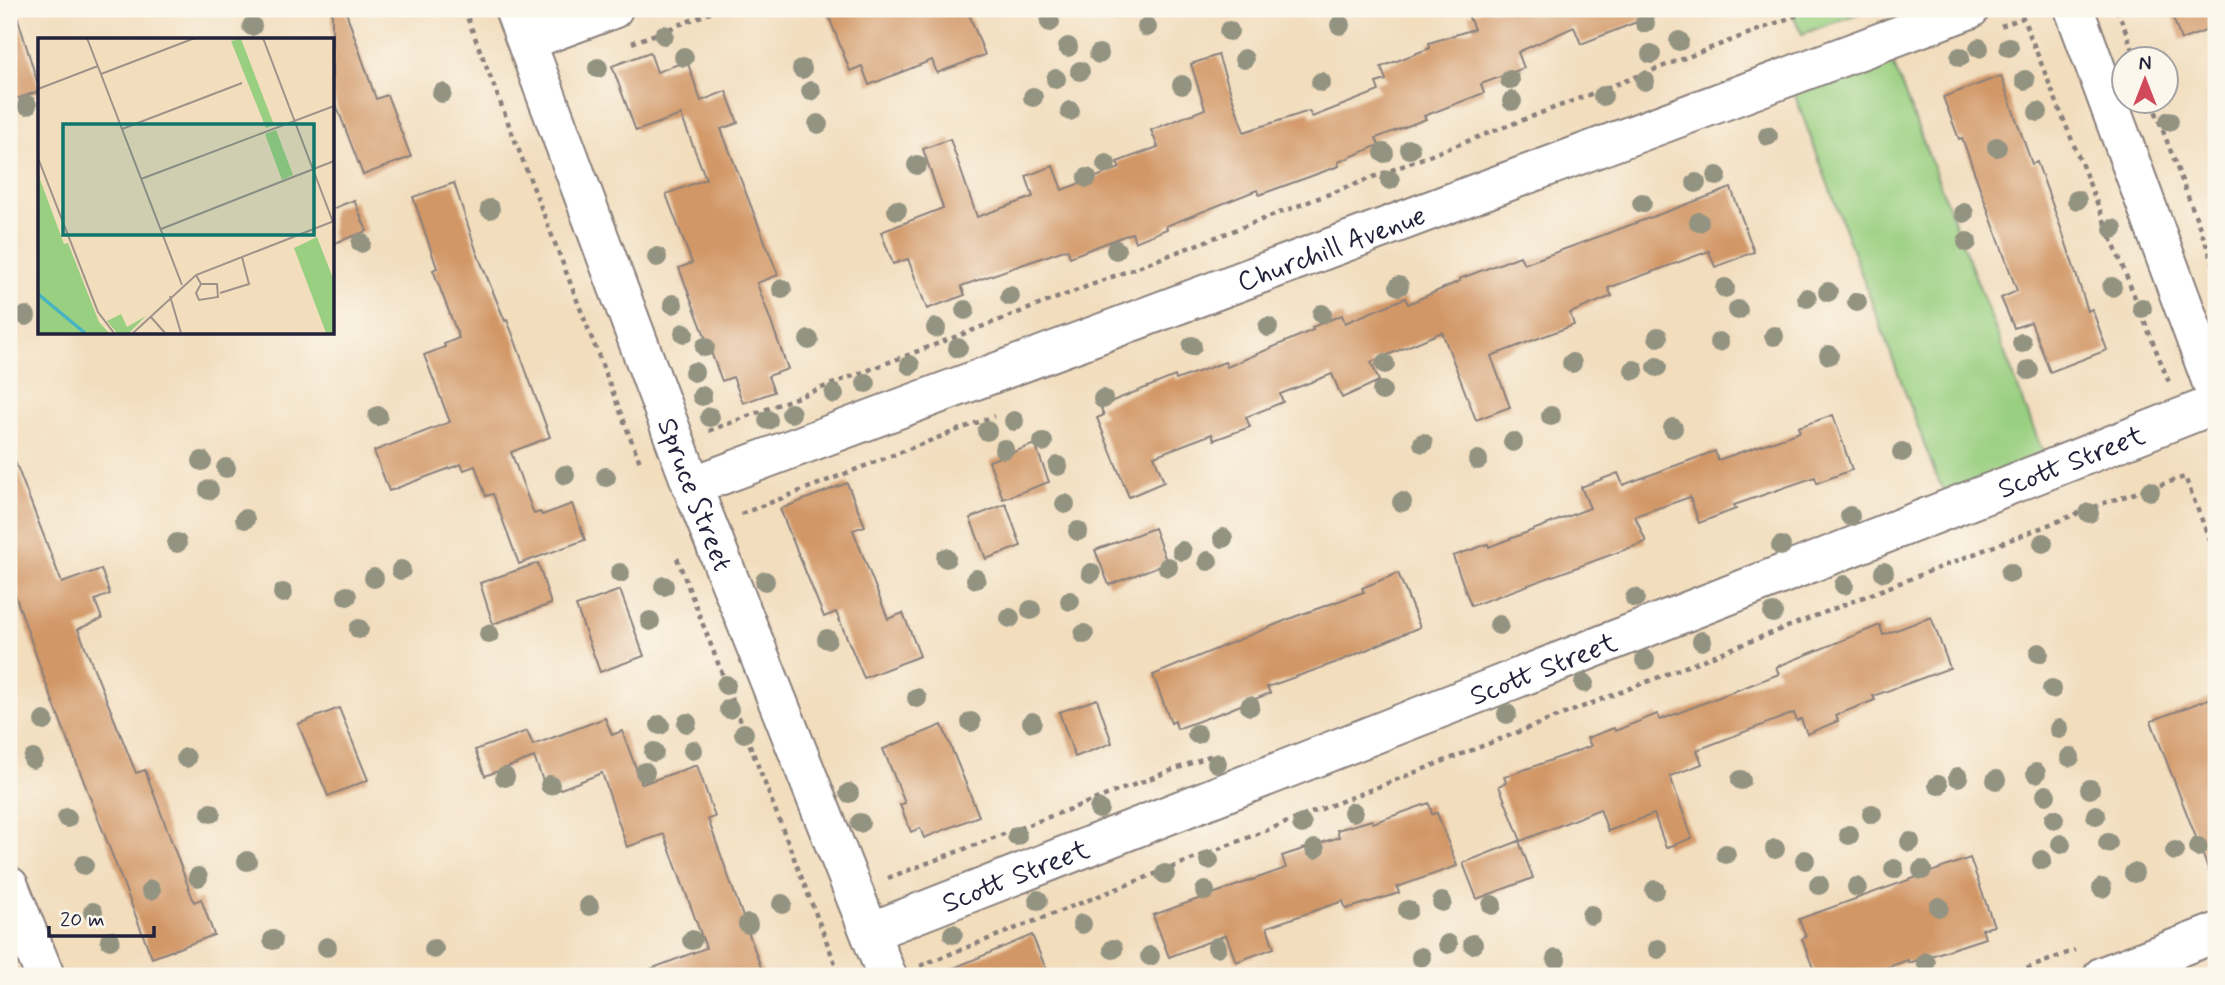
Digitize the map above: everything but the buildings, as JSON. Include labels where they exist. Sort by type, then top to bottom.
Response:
[{"type":"street","points":[[521,25],[613,9]]},
{"type":"street","points":[[2074,9],[2216,394]]},
{"type":"street","name":"Churchill Avenue","points":[[692,486],[1984,18]]},
{"type":"street","name":"Spruce Street","points":[[521,25],[692,486],[887,976]]},
{"type":"street","name":"Scott Street","points":[[870,932],[2216,404]]},
{"type":"street","points":[[9,886],[45,976]]},
{"type":"street","points":[[2103,976],[2216,933]]},
{"type":"path","points":[[619,48],[720,9]]},
{"type":"path","points":[[703,433],[1813,9]]},
{"type":"path","points":[[2117,9],[2132,46]]},
{"type":"path","points":[[1984,18],[2023,18],[2171,388]]},
{"type":"path","points":[[2157,116],[2216,270]]},
{"type":"path","points":[[738,515],[998,415]]},
{"type":"path","points":[[927,976],[922,965],[2118,499],[2185,477],[2216,556]]},
{"type":"path","points":[[888,878],[1227,749]]},
{"type":"green space","points":[[1790,9],[1871,9],[1802,34]]},
{"type":"green space","points":[[1888,50],[2043,453],[1946,493],[1937,478],[1792,87]]}]
